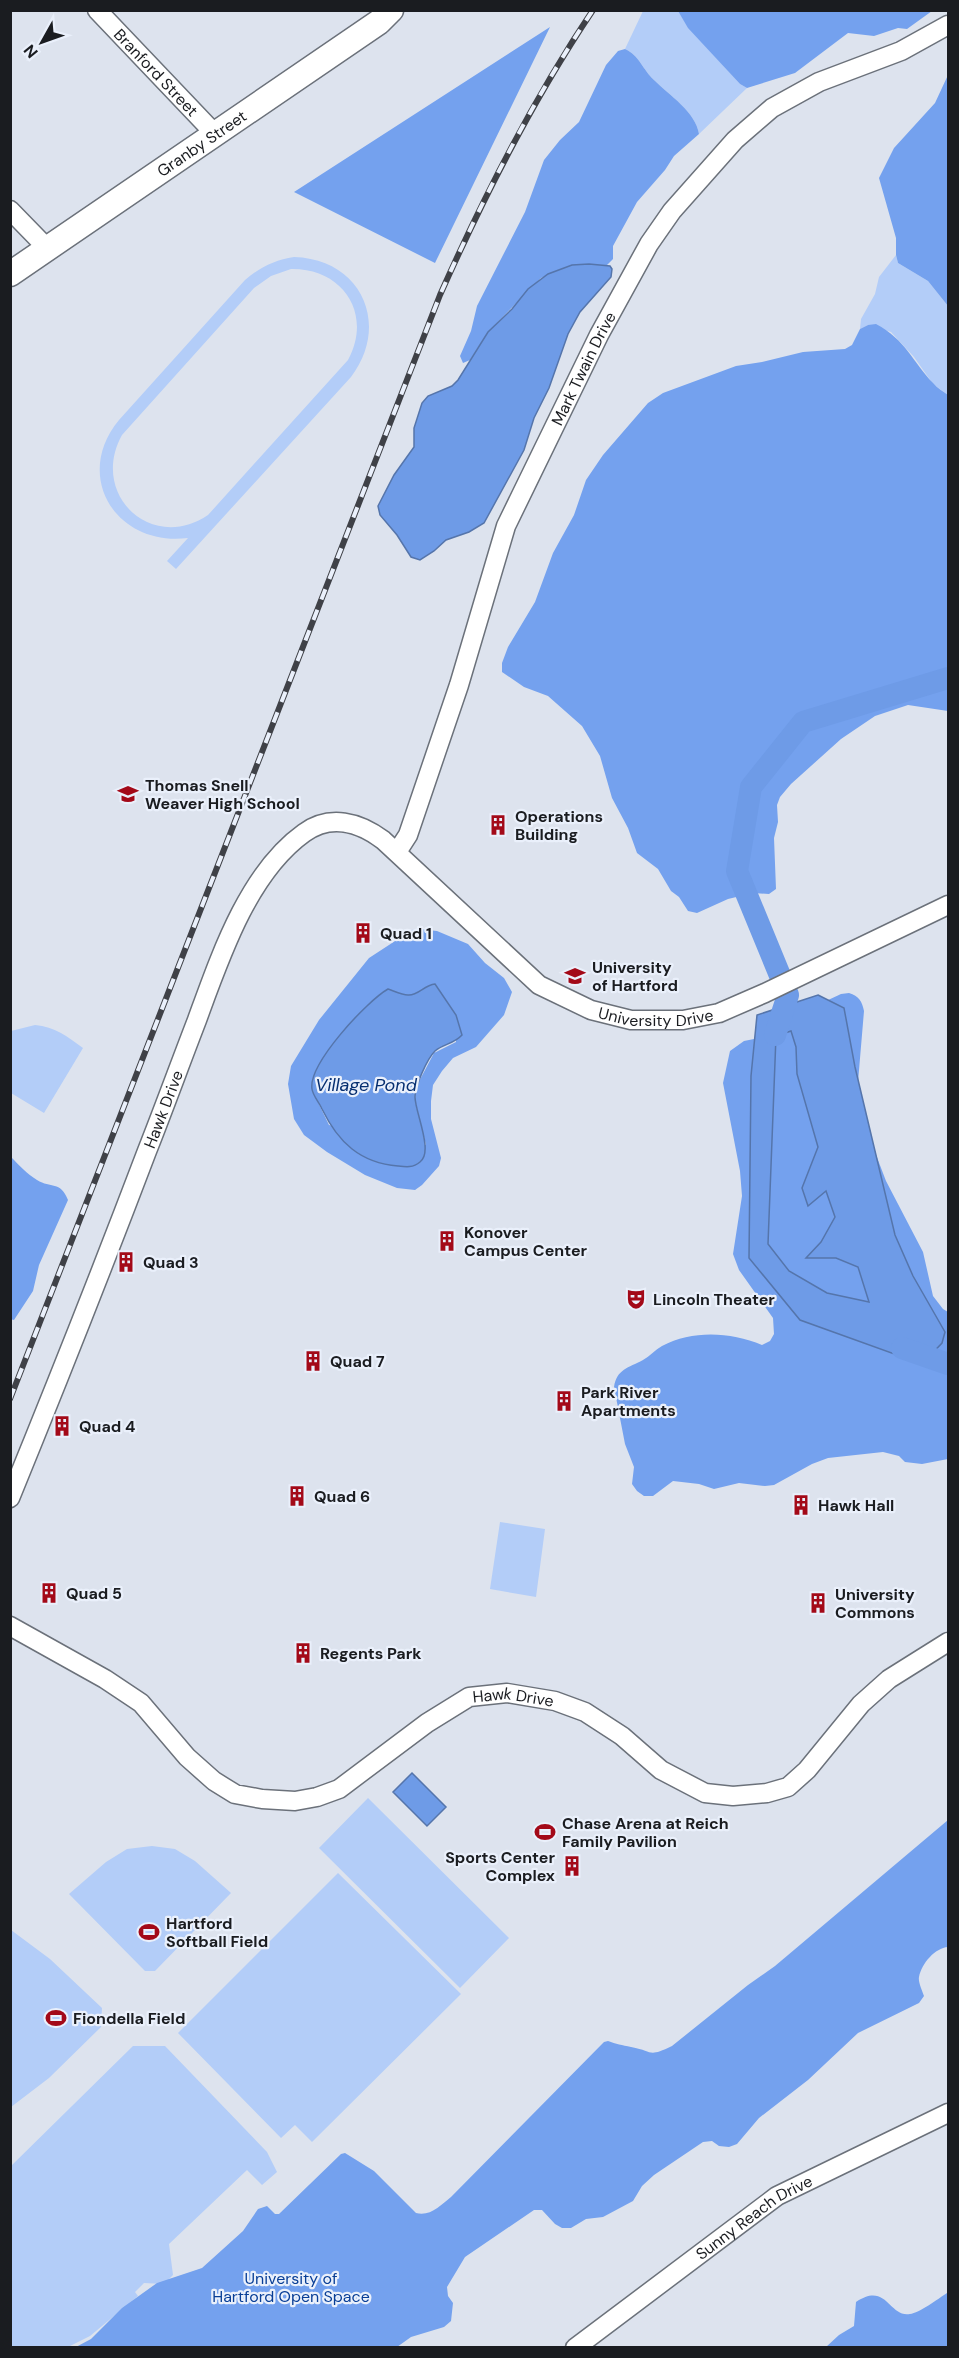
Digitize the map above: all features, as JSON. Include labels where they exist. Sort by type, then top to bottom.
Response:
[{"type":"main road","name":"Granby Street","points":[[10,274],[216,135],[380,14]]},
{"type":"street","name":"Branford Street","points":[[97,10],[216,135]]},
{"type":"street","name":"Mark Twain Drive","points":[[397,852],[408,835],[437,750],[471,645],[493,565],[513,510],[622,291],[658,230],[735,140],[772,108],[819,82],[900,51],[948,25]]},
{"type":"street","points":[[10,210],[47,248]]},
{"type":"street","name":"Hawk Drive","points":[[10,1498],[147,1151],[209,986],[245,905],[262,879],[291,843],[305,831],[327,823],[345,822],[363,827],[397,852]]},
{"type":"street","name":"University Drive","points":[[397,852],[529,978],[548,991],[585,1008],[631,1020],[683,1020],[719,1013],[948,904]]},
{"type":"street","name":"Hawk Drive","points":[[10,1626],[105,1679],[141,1703],[187,1756],[214,1781],[235,1794],[262,1799],[295,1801],[317,1797],[339,1789],[427,1723],[469,1697],[507,1693],[555,1701],[585,1712],[622,1736],[661,1770],[705,1793],[733,1796],[766,1793],[788,1787],[807,1770],[861,1704],[889,1679],[948,1642]]},
{"type":"street","name":"Sunny Reach Drive","points":[[575,2348],[777,2196],[948,2113]]},
{"type":"shaded area","points":[[643,11],[678,11],[689,28],[740,84],[747,88],[699,134],[693,118],[681,104],[650,76],[634,55],[625,49]]},
{"type":"shaded area","points":[[896,255],[898,263],[928,281],[948,306],[948,395],[933,384],[914,357],[891,332],[868,325],[860,329],[861,319],[875,294],[879,277]]},
{"type":"shaded area","points":[[287,258],[317,261],[337,269],[352,282],[363,298],[368,316],[368,336],[363,357],[351,377],[176,569],[167,561],[188,538],[163,538],[141,531],[123,520],[109,504],[101,485],[100,464],[106,442],[119,420],[245,280],[256,271]],"holes":[[[291,269],[325,276],[338,285],[348,297],[355,311],[357,326],[355,343],[348,360],[208,515],[187,525],[166,527],[147,522],[132,512],[120,497],[114,478],[114,457],[122,435],[254,288],[271,276]]]},
{"type":"shaded area","points":[[35,1025],[55,1030],[83,1048],[44,1113],[11,1093],[11,1031]]},
{"type":"shaded area","points":[[500,1522],[545,1529],[536,1597],[490,1589]]},
{"type":"shaded area","points":[[368,1798],[509,1938],[460,1988],[319,1848]]},
{"type":"shaded area","name":"Hartford Softball Field","points":[[152,1846],[175,1849],[195,1861],[231,1893],[155,1971],[145,1971],[69,1894],[106,1862],[127,1849]]},
{"type":"shaded area","points":[[338,1873],[461,1994],[312,2142],[295,2125],[281,2138],[178,2033]]},
{"type":"shaded area","name":"Fiondella Field","points":[[11,1930],[50,1959],[102,2008],[101,2027],[49,2078],[11,2107]]},
{"type":"shaded area","points":[[133,2046],[165,2046],[267,2152],[277,2172],[262,2185],[247,2170],[169,2244],[173,2275],[164,2284],[144,2283],[135,2292],[138,2296],[90,2336],[68,2347],[13,2348],[11,2345],[11,2166]]},
{"type":"green space","points":[[678,11],[932,11],[907,29],[898,28],[874,36],[848,33],[795,73],[747,88],[740,84],[688,28]]},
{"type":"green space","points":[[550,27],[435,263],[294,192]]},
{"type":"green space","points":[[625,49],[634,55],[650,76],[681,104],[693,118],[699,134],[674,156],[637,202],[613,246],[613,259],[607,265],[572,265],[541,278],[488,332],[470,360],[463,363],[460,356],[471,331],[477,306],[525,212],[544,160],[579,122],[606,65],[618,51]]},
{"type":"green space","points":[[948,75],[948,306],[928,281],[898,263],[896,238],[879,178],[894,148],[935,103]]},
{"type":"green space","points":[[876,324],[895,337],[935,385],[948,395],[948,711],[908,705],[875,716],[841,739],[791,784],[780,797],[777,805],[778,822],[774,838],[776,889],[769,894],[753,893],[728,899],[697,913],[688,911],[679,897],[671,891],[658,869],[637,853],[628,828],[612,798],[600,756],[582,726],[548,696],[524,687],[502,672],[502,663],[508,647],[535,602],[553,553],[574,515],[586,480],[603,455],[648,403],[663,393],[736,366],[803,352],[845,349],[852,345],[860,329]]},
{"type":"green space","points":[[412,930],[437,931],[468,944],[485,963],[504,978],[512,992],[504,1015],[476,1047],[453,1058],[433,1085],[431,1119],[441,1158],[439,1166],[415,1190],[397,1188],[365,1175],[304,1135],[294,1119],[288,1084],[291,1066],[319,1020],[369,958]],"holes":[[[435,984],[456,1015],[456,1042],[434,1053],[416,1087],[415,1100],[426,1145],[329,1125],[313,1092],[312,1083],[388,989],[412,995]]]},
{"type":"green space","points":[[849,993],[860,999],[864,1011],[858,1082],[865,1126],[886,1181],[923,1252],[933,1296],[948,1312],[948,1459],[922,1464],[905,1462],[899,1456],[883,1452],[828,1458],[774,1485],[739,1483],[714,1489],[699,1484],[673,1481],[653,1496],[644,1496],[632,1484],[634,1467],[625,1444],[614,1387],[618,1376],[628,1367],[646,1358],[662,1346],[686,1337],[724,1335],[762,1345],[770,1341],[774,1334],[773,1318],[739,1270],[733,1254],[742,1196],[740,1171],[723,1083],[730,1051],[744,1041],[769,1036],[826,1001]]},
{"type":"green space","points":[[11,1157],[37,1180],[62,1190],[68,1200],[39,1265],[33,1291],[14,1320],[10,1319]]},
{"type":"green space","name":"University of Hartford Open Space","points":[[948,1820],[948,1947],[934,1953],[923,1967],[919,1979],[924,1996],[919,2003],[858,2033],[808,2080],[759,2118],[737,2144],[729,2147],[719,2146],[712,2141],[703,2142],[654,2175],[642,2186],[633,2201],[603,2217],[586,2219],[571,2228],[562,2228],[542,2210],[534,2210],[465,2257],[447,2287],[448,2296],[453,2303],[451,2321],[444,2327],[411,2337],[397,2347],[76,2347],[91,2339],[122,2308],[157,2283],[202,2268],[243,2231],[258,2209],[267,2206],[275,2214],[279,2214],[341,2154],[345,2153],[374,2171],[416,2213],[426,2213],[435,2209],[451,2197],[604,2042],[608,2041],[654,2053],[672,2046],[775,1966]]},
{"type":"green space","points":[[948,2290],[948,2347],[826,2347],[839,2335],[854,2326],[856,2302],[866,2297],[881,2298],[897,2311],[910,2314],[947,2293]]},
{"type":"water","points":[[572,265],[610,266],[611,277],[580,312],[568,334],[549,388],[534,418],[524,450],[484,523],[469,532],[446,540],[420,560],[411,557],[397,535],[380,515],[378,506],[394,475],[414,447],[414,428],[422,403],[428,396],[452,386],[458,380],[488,332],[512,309],[528,289],[548,274]]},
{"type":"water","name":"Village Pond","points":[[435,984],[456,1015],[462,1035],[435,1051],[425,1066],[417,1086],[415,1097],[425,1141],[424,1157],[417,1164],[409,1167],[384,1164],[361,1155],[343,1141],[328,1121],[314,1094],[313,1078],[319,1065],[341,1034],[367,1006],[388,989],[412,995]]},
{"type":"water","points":[[818,995],[844,1008],[855,1067],[895,1235],[913,1276],[945,1332],[942,1343],[922,1364],[800,1320],[749,1258],[751,1076],[757,1015]],"holes":[[[791,1031],[796,1047],[797,1074],[818,1147],[802,1188],[808,1206],[826,1191],[835,1217],[821,1242],[806,1258],[836,1258],[858,1267],[869,1302],[827,1293],[789,1271],[768,1244],[776,1036]]]},
{"type":"water","points":[[412,1773],[446,1807],[427,1826],[393,1792]]},
{"type":"waterway","points":[[775,1035],[788,995],[737,871],[751,787],[803,722],[948,678]]},
{"type":"waterway","points":[[902,1348],[948,1364]]},
{"type":"railway","points":[[10,1399],[440,295],[529,114],[593,10]]},
{"type":"place","name":"Thomas Snell Weaver High School","points":[[128,794]]},
{"type":"place","name":"Operations Building","points":[[498,825]]},
{"type":"place","name":"Quad 1","points":[[363,933]]},
{"type":"place","name":"University of Hartford","points":[[575,976]]},
{"type":"place","name":"Konover Campus Center","points":[[447,1241]]},
{"type":"place","name":"Quad 3","points":[[126,1262]]},
{"type":"place","name":"Lincoln Theater","points":[[636,1299]]},
{"type":"place","name":"Quad 7","points":[[313,1361]]},
{"type":"place","name":"Park River Apartments","points":[[564,1401]]},
{"type":"place","name":"Quad 4","points":[[62,1426]]},
{"type":"place","name":"Quad 6","points":[[297,1496]]},
{"type":"place","name":"Hawk Hall","points":[[801,1505]]},
{"type":"place","name":"Quad 5","points":[[49,1593]]},
{"type":"place","name":"University Commons","points":[[818,1603]]},
{"type":"place","name":"Regents Park","points":[[303,1653]]},
{"type":"place","name":"Chase Arena at Reich Family Pavilion","points":[[545,1832]]},
{"type":"place","name":"Sports Center Complex","points":[[572,1866]]},
{"type":"place","name":"Hartford Softball Field","points":[[149,1932]]},
{"type":"place","name":"Fiondella Field","points":[[56,2018]]}]
